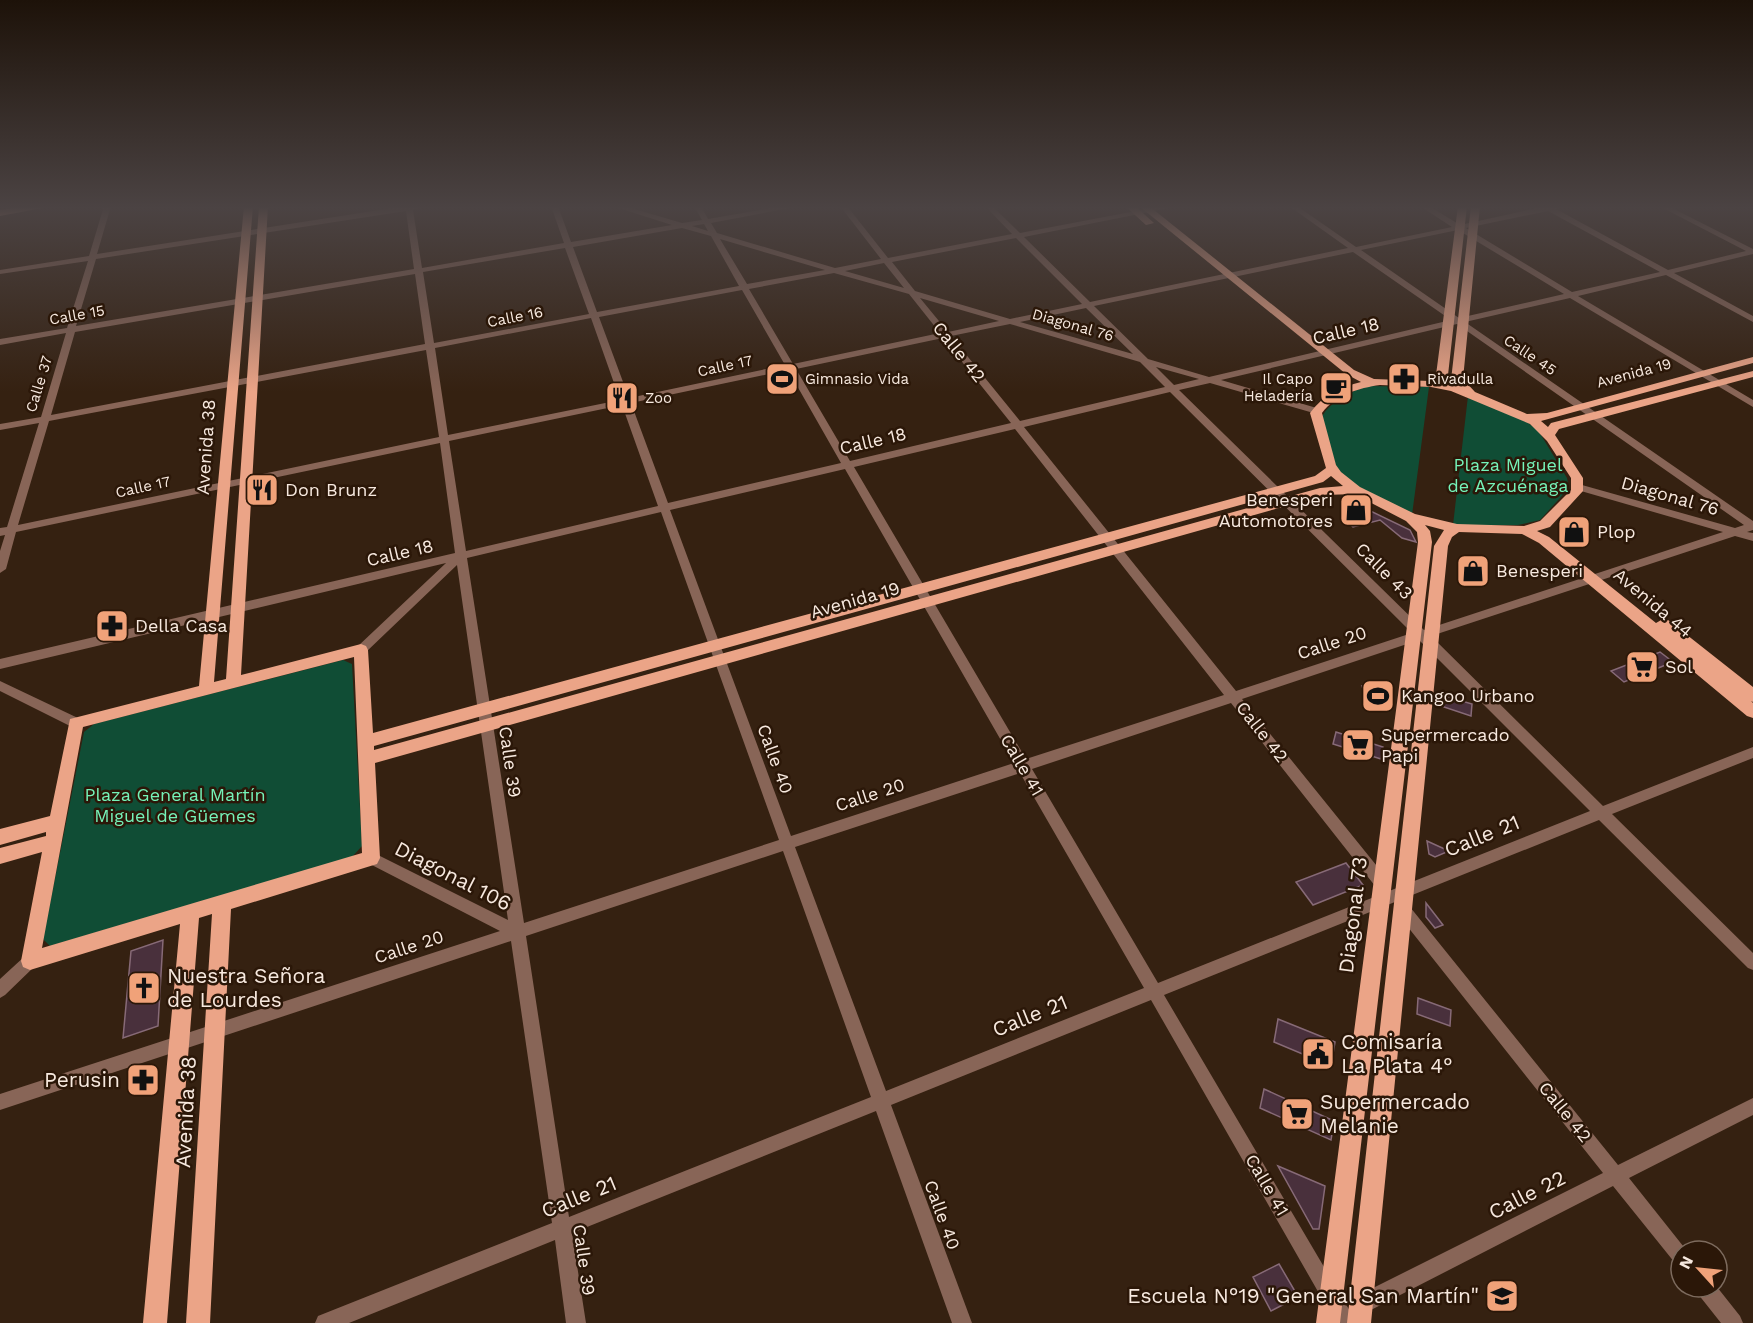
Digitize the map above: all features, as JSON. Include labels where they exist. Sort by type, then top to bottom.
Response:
[{"type":"main road","name":"Avenida 38","points":[[206,690],[244,268]]},
{"type":"main road","points":[[234,683],[260,268]]},
{"type":"main road","points":[[1206,268],[1319,354],[1373,383]]},
{"type":"main road","points":[[1219,268],[1319,354],[1350,388]]},
{"type":"main road","points":[[1458,268],[1457,380],[1471,394]]},
{"type":"main road","points":[[1431,384],[1439,381],[1442,375],[1467,268]]},
{"type":"main road","name":"Avenida 19","points":[[1524,417],[1547,417],[1753,360]]},
{"type":"main road","name":"Avenida 19","points":[[1549,434],[1555,426],[1753,374]]},
{"type":"main road","points":[[1373,383],[1431,384],[1471,394],[1539,425],[1549,434],[1577,478],[1578,487],[1574,495],[1545,524],[1524,530],[1457,528],[1411,518],[1356,490],[1332,470],[1317,411],[1350,388],[1373,383]]},
{"type":"main road","name":"Avenida 19","points":[[1281,496],[1319,479],[1332,470]]},
{"type":"main road","name":"Avenida 19","points":[[365,750],[484,709],[717,653],[1281,496],[1333,489],[1356,490]]},
{"type":"main road","name":"Diagonal 73","points":[[1340,1316],[1422,635],[1425,539],[1422,529],[1411,518]]},
{"type":"main road","name":"Avenida 44","points":[[1545,524],[1556,538],[1597,577],[1753,712]]},
{"type":"main road","name":"Diagonal 73","points":[[1422,635],[1441,546],[1446,534],[1457,528]]},
{"type":"main road","name":"Avenida 44","points":[[1524,530],[1544,540],[1597,577],[1753,696]]},
{"type":"main road","points":[[361,650],[371,858],[30,961],[76,723],[361,650]]},
{"type":"main road","name":"Avenida 19","points":[[365,750],[486,725],[717,653]]},
{"type":"main road","points":[[0,837],[58,821]]},
{"type":"main road","points":[[0,856],[54,841]]},
{"type":"main road","name":"Avenida 38","points":[[198,1323],[222,903]]},
{"type":"main road","name":"Avenida 38","points":[[155,1323],[190,913]]},
{"type":"street","points":[[0,272],[28,268]]},
{"type":"street","name":"Calle 37","points":[[0,569],[89,268]]},
{"type":"street","name":"Calle 39","points":[[418,268],[576,1323]]},
{"type":"street","name":"Calle 15","points":[[0,342],[437,268]]},
{"type":"street","name":"Calle 40","points":[[576,268],[962,1323]]},
{"type":"street","name":"Calle 41","points":[[733,268],[1154,991],[1340,1316]]},
{"type":"street","name":"Diagonal 76","points":[[825,268],[1317,411]]},
{"type":"street","name":"Calle 16","points":[[0,427],[852,268]]},
{"type":"street","name":"Calle 42","points":[[891,268],[1669,1242]]},
{"type":"street","name":"Calle 43","points":[[1050,268],[1753,963]]},
{"type":"street","name":"Calle 17","points":[[0,532],[1270,268]]},
{"type":"street","name":"Calle 45","points":[[1380,268],[1753,526]]},
{"type":"street","points":[[1531,268],[1753,404]]},
{"type":"street","points":[[1658,268],[1753,319]]},
{"type":"street","name":"Calle 18","points":[[0,664],[1685,268]]},
{"type":"street","name":"Diagonal 76","points":[[1578,487],[1753,537]]},
{"type":"street","name":"Calle 20","points":[[0,1102],[1753,526]]},
{"type":"street","points":[[361,650],[461,555]]},
{"type":"street","points":[[0,686],[76,723]]},
{"type":"street","name":"Calle 21","points":[[325,1323],[1753,752]]},
{"type":"street","name":"Diagonal 106","points":[[371,858],[517,932]]},
{"type":"street","points":[[0,990],[30,961]]},
{"type":"street","name":"Calle 22","points":[[1340,1316],[1753,1106]]},
{"type":"street","points":[[1714,1299],[1733,1323]]},
{"type":"green space","name":"Plaza Miguel de Azcuénaga","points":[[1368,386],[1429,387],[1412,515],[1346,481],[1337,470],[1322,417],[1335,402]]},
{"type":"green space","name":"Plaza Miguel de Azcuénaga","points":[[1468,396],[1527,422],[1538,430],[1567,478],[1569,488],[1540,520],[1518,525],[1453,525]]},
{"type":"green space","name":"Plaza General Martín Miguel de Güemes","points":[[343,660],[352,664],[362,846],[352,857],[50,946],[43,939],[84,732],[94,724]]},
{"type":"building","points":[[1358,505],[1410,530],[1416,542],[1402,538],[1380,520],[1353,527],[1345,519],[1351,517],[1342,509]]},
{"type":"building","name":"Plop","points":[[1566,523],[1583,531],[1585,537],[1572,540],[1562,528]]},
{"type":"building","name":"Sol","points":[[1660,652],[1673,662],[1624,682],[1611,671]]},
{"type":"building","name":"Kangoo Urbano","points":[[1362,686],[1390,694],[1389,704],[1366,698]]},
{"type":"building","points":[[1445,696],[1472,704],[1471,716],[1444,707]]},
{"type":"building","name":"Supermercado Papi","points":[[1336,732],[1383,747],[1381,759],[1333,744]]},
{"type":"building","points":[[1427,841],[1449,851],[1435,857],[1429,854]]},
{"type":"building","points":[[1346,863],[1363,885],[1313,905],[1296,882]]},
{"type":"building","points":[[1426,903],[1443,925],[1435,928],[1426,917]]},
{"type":"building","name":"Nuestra Señora de Lourdes","points":[[163,940],[158,1026],[123,1038],[131,951]]},
{"type":"building","points":[[1418,998],[1451,1010],[1450,1026],[1417,1014]]},
{"type":"building","name":"Comisaría La Plata 4°","points":[[1278,1019],[1335,1042],[1331,1066],[1274,1042]]},
{"type":"building","name":"Supermercado Melanie","points":[[1264,1089],[1334,1121],[1331,1140],[1260,1108]]},
{"type":"building","points":[[1278,1166],[1325,1186],[1319,1229],[1313,1229]]},
{"type":"building","points":[[1279,1264],[1296,1293],[1296,1298],[1271,1311],[1253,1277]]},
{"type":"place","name":"Gimnasio Vida","points":[[782,379]]},
{"type":"place","name":"Rivadulla","points":[[1404,379]]},
{"type":"place","name":"Il Capo Heladería","points":[[1336,388]]},
{"type":"place","name":"Zoo","points":[[622,398]]},
{"type":"place","name":"Don Brunz","points":[[262,490]]},
{"type":"place","name":"Benesperi Automotores","points":[[1356,510]]},
{"type":"place","name":"Plop","points":[[1574,532]]},
{"type":"place","name":"Benesperi","points":[[1473,571]]},
{"type":"place","name":"Della Casa","points":[[112,626]]},
{"type":"place","name":"Sol","points":[[1642,667]]},
{"type":"place","name":"Kangoo Urbano","points":[[1378,696]]},
{"type":"place","name":"Supermercado Papi","points":[[1358,745]]},
{"type":"place","name":"Nuestra Señora de Lourdes","points":[[144,988]]},
{"type":"place","name":"Comisaría La Plata 4°","points":[[1318,1054]]},
{"type":"place","name":"Perusin","points":[[143,1080]]},
{"type":"place","name":"Supermercado Melanie","points":[[1297,1114]]},
{"type":"place","name":"Escuela N°19 \"General San Martín\"","points":[[1502,1296]]}]
